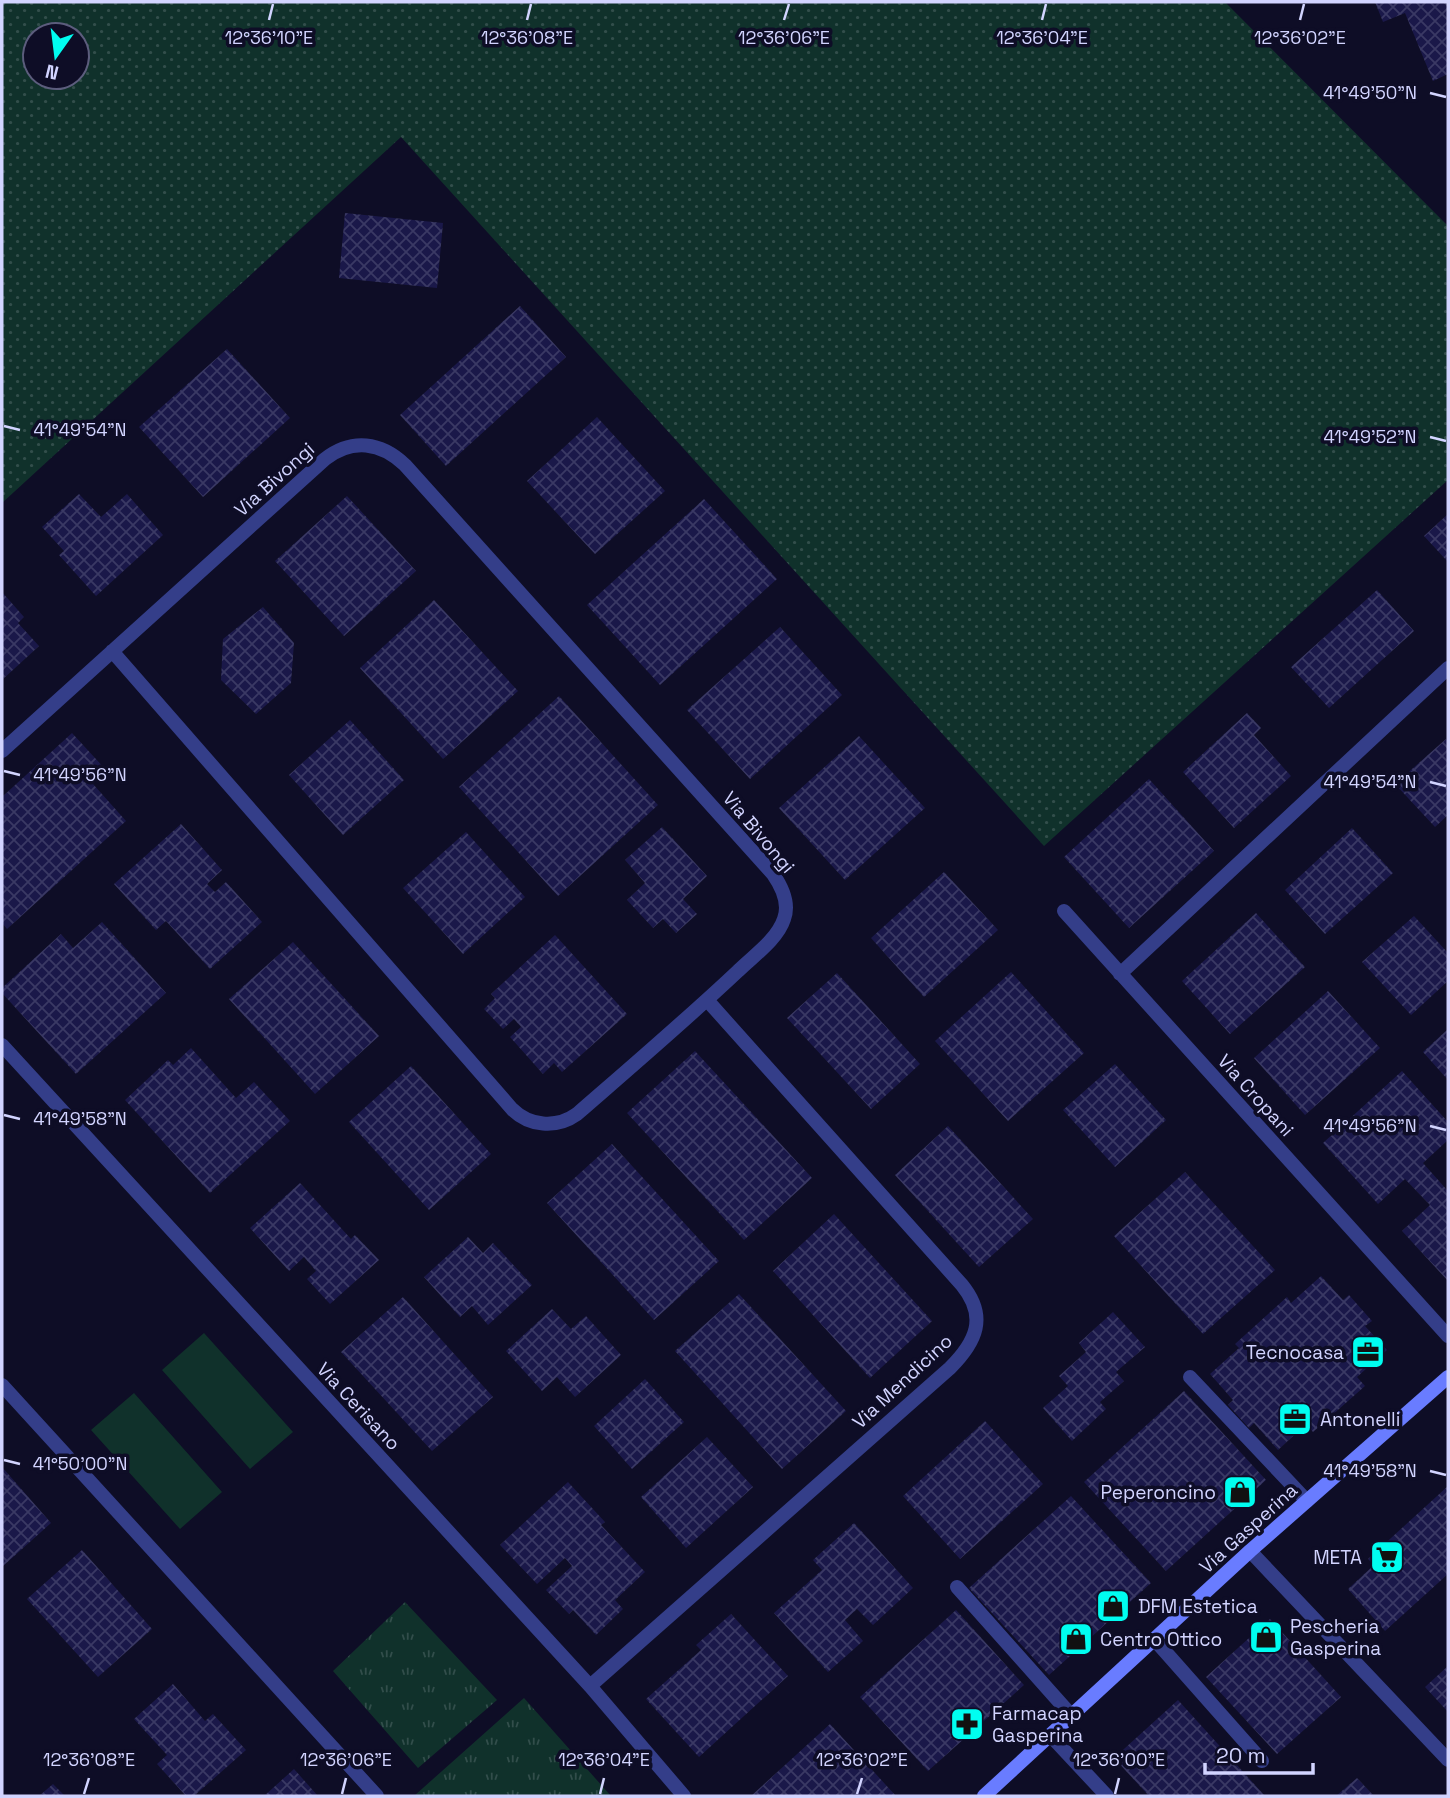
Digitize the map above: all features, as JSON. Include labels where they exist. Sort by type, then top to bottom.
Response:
[{"type":"street","name":"Via Bivongi","points":[[2,751],[112,651],[332,453],[349,446],[368,444],[392,453],[405,465],[778,881],[783,890],[786,910],[780,928],[707,1000],[569,1120],[553,1124],[524,1118],[512,1108],[112,651]]},
{"type":"street","points":[[1120,974],[1448,668]]},
{"type":"street","name":"Via Cropani","points":[[1064,911],[1448,1336]]},
{"type":"street","name":"Via Mendicino","points":[[590,1686],[950,1368],[967,1349],[976,1326],[974,1303],[962,1285],[707,1000]]},
{"type":"street","name":"Via Cerisano","points":[[2,1045],[590,1686],[684,1796]]},
{"type":"street","points":[[1190,1377],[1307,1501]]},
{"type":"street","name":"Via Gasperina","points":[[984,1796],[1250,1551],[1448,1377]]},
{"type":"street","points":[[2,1385],[377,1796]]},
{"type":"street","points":[[1250,1551],[1448,1760]]},
{"type":"street","points":[[957,1587],[1071,1715]]},
{"type":"street","points":[[1154,1639],[1262,1761]]},
{"type":"street","points":[[1050,1735],[1107,1796]]},
{"type":"green space","points":[[2,2],[1225,2],[1448,226],[1448,480],[1044,846],[401,137],[2,503]]},
{"type":"green space","points":[[204,1333],[293,1432],[250,1469],[162,1370]]},
{"type":"green space","points":[[134,1393],[222,1492],[180,1529],[91,1430]]},
{"type":"green space","points":[[405,1602],[497,1700],[418,1768],[333,1671]]},
{"type":"green space","points":[[524,1698],[611,1796],[414,1796]]},
{"type":"building","points":[[1375,2],[1448,2],[1448,74],[1433,81],[1405,13],[1383,22]]},
{"type":"building","points":[[345,213],[443,223],[437,288],[339,278]]},
{"type":"building","points":[[520,306],[566,357],[446,466],[400,415]]},
{"type":"building","points":[[227,349],[290,418],[203,497],[139,427]]},
{"type":"building","points":[[597,417],[665,491],[595,554],[527,481]]},
{"type":"building","points":[[79,494],[101,517],[127,494],[163,535],[96,596],[59,555],[64,551],[42,527]]},
{"type":"building","points":[[347,496],[416,571],[344,636],[275,561]]},
{"type":"building","points":[[704,499],[777,579],[660,685],[587,605]]},
{"type":"building","points":[[1448,514],[1448,562],[1424,536]]},
{"type":"building","points":[[1377,590],[1414,631],[1329,708],[1291,667]]},
{"type":"building","points":[[2,592],[24,617],[18,623],[39,646],[2,680]]},
{"type":"building","points":[[434,600],[518,691],[443,759],[360,668]]},
{"type":"building","points":[[263,607],[294,643],[291,683],[256,714],[221,680],[223,639]]},
{"type":"building","points":[[780,627],[842,695],[750,779],[687,710]]},
{"type":"building","points":[[559,696],[658,805],[558,896],[459,787]]},
{"type":"building","points":[[1247,713],[1261,728],[1254,735],[1291,776],[1234,828],[1183,772]]},
{"type":"building","points":[[350,720],[404,780],[343,835],[289,775]]},
{"type":"building","points":[[72,733],[107,771],[93,784],[126,821],[7,929],[2,923],[2,797]]},
{"type":"building","points":[[859,736],[925,808],[845,880],[779,808]]},
{"type":"building","points":[[1446,739],[1448,815],[1435,827],[1395,784]]},
{"type":"building","points":[[1149,779],[1214,851],[1129,928],[1064,857]]},
{"type":"building","points":[[181,824],[222,870],[207,884],[215,892],[226,882],[262,922],[210,969],[166,921],[156,930],[114,884]]},
{"type":"building","points":[[662,827],[707,876],[683,899],[697,914],[676,933],[663,919],[653,928],[627,900],[645,883],[625,860]]},
{"type":"building","points":[[1352,828],[1393,873],[1325,934],[1285,890]]},
{"type":"building","points":[[466,832],[525,897],[463,954],[403,888]]},
{"type":"building","points":[[944,872],[998,930],[924,997],[871,938]]},
{"type":"building","points":[[1256,913],[1305,967],[1230,1034],[1182,981]]},
{"type":"building","points":[[1414,916],[1448,953],[1448,981],[1411,1015],[1362,962]]},
{"type":"building","points":[[102,922],[166,993],[76,1074],[2,993],[2,988],[61,934],[73,948]]},
{"type":"building","points":[[555,935],[627,1014],[562,1072],[554,1063],[543,1074],[510,1037],[521,1027],[514,1019],[503,1029],[484,1009],[495,998],[491,994]]},
{"type":"building","points":[[293,942],[379,1036],[315,1094],[229,999]]},
{"type":"building","points":[[1011,972],[1084,1053],[1008,1121],[935,1041]]},
{"type":"building","points":[[837,973],[920,1064],[871,1109],[787,1018]]},
{"type":"building","points":[[1328,991],[1380,1048],[1305,1115],[1254,1058]]},
{"type":"building","points":[[1448,1029],[1448,1080],[1423,1052]]},
{"type":"building","points":[[191,1048],[236,1098],[254,1082],[290,1121],[210,1193],[125,1100],[168,1060],[173,1065]]},
{"type":"building","points":[[695,1051],[812,1178],[744,1240],[627,1113]]},
{"type":"building","points":[[1115,1064],[1166,1120],[1115,1167],[1063,1110]]},
{"type":"building","points":[[411,1066],[491,1154],[429,1210],[349,1122]]},
{"type":"building","points":[[1402,1071],[1448,1122],[1448,1140],[1423,1163],[1447,1190],[1448,1188],[1448,1281],[1402,1231],[1430,1205],[1405,1179],[1378,1204],[1323,1143]]},
{"type":"building","points":[[948,1126],[1033,1219],[979,1267],[895,1175]]},
{"type":"building","points":[[612,1144],[719,1261],[654,1320],[547,1203]]},
{"type":"building","points":[[1185,1172],[1275,1270],[1203,1334],[1114,1236]]},
{"type":"building","points":[[300,1183],[351,1239],[355,1235],[379,1260],[330,1304],[307,1279],[316,1271],[304,1257],[289,1271],[250,1228]]},
{"type":"building","points":[[834,1214],[932,1321],[870,1378],[773,1271]]},
{"type":"building","points":[[468,1237],[483,1253],[493,1243],[532,1285],[488,1325],[472,1306],[460,1317],[424,1277]]},
{"type":"building","points":[[1321,1276],[1343,1300],[1349,1295],[1372,1321],[1365,1326],[1387,1350],[1357,1377],[1365,1386],[1313,1432],[1306,1424],[1278,1450],[1254,1423],[1249,1428],[1228,1405],[1233,1400],[1210,1374],[1239,1348],[1235,1344],[1287,1297],[1291,1303]]},
{"type":"building","points":[[739,1294],[846,1411],[782,1469],[675,1351]]},
{"type":"building","points":[[403,1297],[493,1397],[432,1451],[341,1352]]},
{"type":"building","points":[[552,1309],[571,1329],[586,1316],[621,1355],[575,1397],[557,1377],[542,1391],[506,1351]]},
{"type":"building","points":[[1113,1312],[1145,1347],[1116,1372],[1124,1381],[1100,1402],[1106,1409],[1072,1441],[1043,1408],[1068,1386],[1059,1376],[1086,1352],[1079,1343]]},
{"type":"building","points":[[645,1379],[684,1422],[632,1469],[594,1426]]},
{"type":"building","points":[[1184,1391],[1266,1480],[1166,1571],[1084,1482]]},
{"type":"building","points":[[985,1421],[1043,1484],[960,1559],[903,1496]]},
{"type":"building","points":[[707,1437],[753,1487],[686,1548],[641,1497]]},
{"type":"building","points":[[2,1467],[51,1523],[2,1567]]},
{"type":"building","points":[[568,1482],[605,1522],[601,1525],[645,1572],[615,1600],[623,1609],[596,1635],[573,1610],[569,1614],[546,1590],[572,1566],[565,1558],[537,1584],[500,1545]]},
{"type":"building","points":[[1448,1486],[1448,1574],[1385,1631],[1348,1589],[1374,1565],[1368,1559]]},
{"type":"building","points":[[1071,1496],[1151,1583],[1049,1675],[969,1588]]},
{"type":"building","points":[[854,1523],[913,1588],[873,1625],[857,1609],[845,1620],[863,1641],[828,1672],[774,1613],[822,1570],[813,1560]]},
{"type":"building","points":[[82,1550],[152,1629],[98,1677],[27,1599]]},
{"type":"building","points":[[956,1610],[1024,1685],[928,1771],[860,1697]]},
{"type":"building","points":[[731,1614],[788,1676],[699,1757],[646,1699],[701,1650],[696,1645]]},
{"type":"building","points":[[1270,1619],[1341,1697],[1277,1754],[1206,1677]]},
{"type":"building","points":[[1448,1666],[1448,1712],[1425,1687]]},
{"type":"building","points":[[173,1684],[205,1721],[213,1714],[246,1750],[194,1796],[186,1796],[157,1764],[167,1755],[134,1719]]},
{"type":"building","points":[[1178,1700],[1265,1796],[1149,1796],[1114,1758]]},
{"type":"building","points":[[830,1724],[896,1796],[751,1796]]},
{"type":"building","points":[[294,1769],[318,1796],[264,1796]]},
{"type":"building","points":[[1357,1778],[1374,1796],[1336,1796]]},
{"type":"building","points":[[53,1784],[65,1796],[39,1796]]},
{"type":"place","name":"Tecnocasa","points":[[1368,1352]]},
{"type":"place","name":"Antonelli","points":[[1295,1419]]},
{"type":"place","name":"Peperoncino","points":[[1240,1492]]},
{"type":"place","name":"META","points":[[1387,1557]]},
{"type":"place","name":"DFM Estetica","points":[[1113,1606]]},
{"type":"place","name":"Pescheria Gasperina","points":[[1266,1637]]},
{"type":"place","name":"Centro Ottico","points":[[1076,1639]]},
{"type":"place","name":"Farmacap Gasperina","points":[[967,1724]]}]
